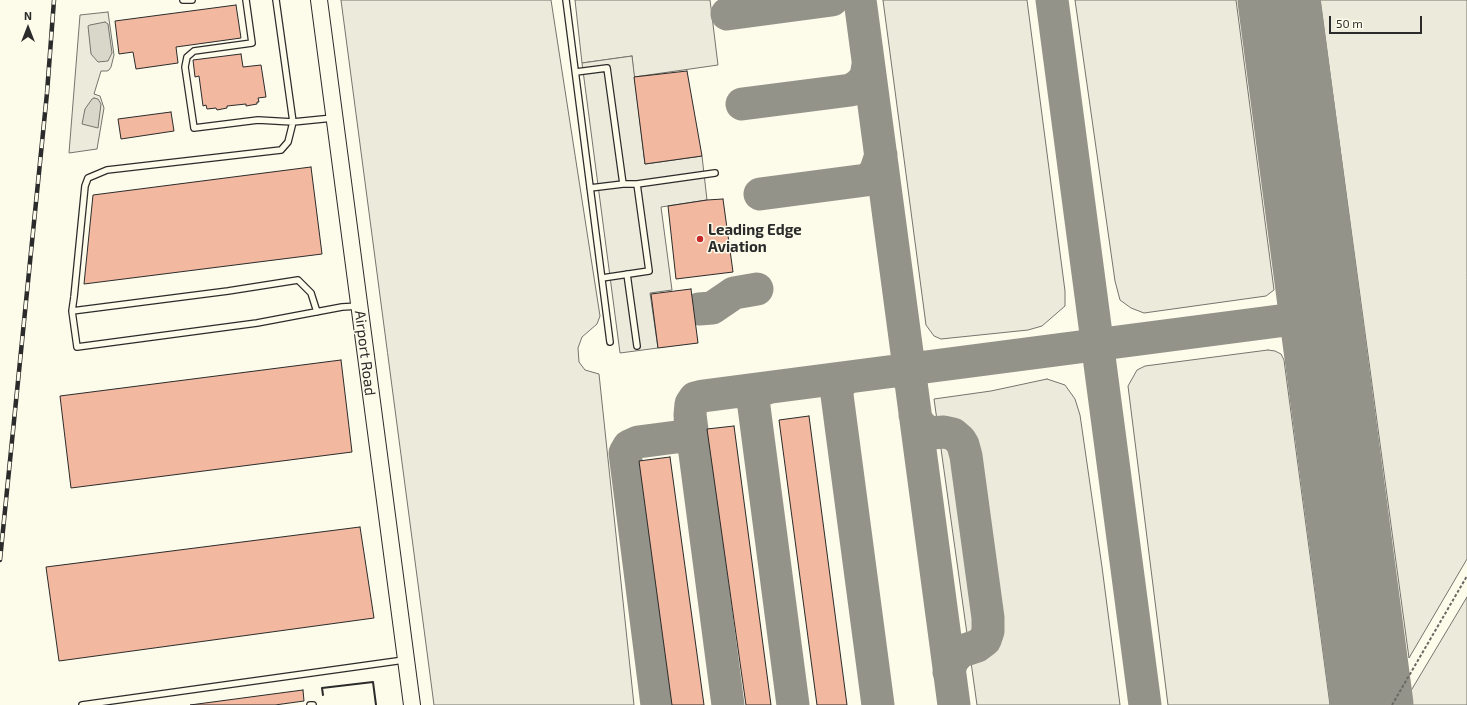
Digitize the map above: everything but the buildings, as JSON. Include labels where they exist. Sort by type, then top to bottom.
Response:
[{"type":"street","name":"Airport Road","points":[[319,0],[412,705]]},
{"type":"lane","points":[[183,0],[192,0]]},
{"type":"lane","points":[[246,0],[252,43],[194,51],[187,57],[185,67],[194,128],[258,120],[293,122],[334,118]]},
{"type":"lane","points":[[276,0],[293,122],[288,142],[281,150],[107,170],[88,178],[85,186],[72,311],[77,347],[257,323],[342,307],[359,306]]},
{"type":"lane","points":[[566,0],[610,342]]},
{"type":"lane","points":[[576,72],[607,68],[623,184]]},
{"type":"lane","points":[[590,188],[637,184],[715,173]]},
{"type":"lane","points":[[602,278],[649,271],[637,184]]},
{"type":"lane","points":[[627,274],[637,346]]},
{"type":"lane","points":[[72,311],[228,291],[298,280],[311,293],[317,312]]},
{"type":"lane","points":[[82,705],[406,660]]},
{"type":"path","points":[[1392,705],[1467,576]]},
{"type":"shaded area","points":[[341,0],[551,0],[600,316],[597,324],[582,337],[578,348],[579,362],[585,370],[599,374],[634,705],[434,705]]},
{"type":"shaded area","points":[[575,0],[710,0],[718,65],[634,77],[632,56],[582,63]]},
{"type":"shaded area","points":[[883,0],[1027,0],[1065,291],[1065,306],[1042,326],[1028,330],[941,339],[934,336],[926,325]]},
{"type":"shaded area","points":[[1075,0],[1236,0],[1274,290],[1266,296],[1144,313],[1131,308],[1120,300],[1115,281]]},
{"type":"shaded area","points":[[1320,0],[1467,0],[1467,559],[1409,658]]},
{"type":"shaded area","points":[[108,12],[114,55],[109,70],[101,71],[94,94],[100,96],[104,108],[97,149],[69,153],[80,15]]},
{"type":"shaded area","points":[[105,22],[108,24],[112,53],[108,61],[98,62],[91,54],[88,26]]},
{"type":"shaded area","points":[[632,56],[645,164],[702,156],[707,200],[661,207],[672,290],[650,293],[658,348],[620,353],[582,63]]},
{"type":"shaded area","points":[[94,98],[98,99],[101,104],[98,128],[82,124],[85,109]]},
{"type":"shaded area","points":[[1268,350],[1281,354],[1284,360],[1330,705],[1168,705],[1128,386],[1137,370],[1145,366]]},
{"type":"shaded area","points":[[1047,379],[1065,385],[1075,399],[1080,415],[1120,705],[977,705],[934,399],[991,391]]},
{"type":"shaded area","points":[[1467,597],[1467,705],[1403,705],[1403,704]]},
{"type":"taxiway","points":[[727,14],[832,0]]},
{"type":"taxiway","points":[[860,0],[954,705]]},
{"type":"taxiway","points":[[1052,0],[1145,705]]},
{"type":"taxiway","points":[[742,104],[851,90],[859,85],[866,77],[868,65]]},
{"type":"taxiway","points":[[760,194],[866,180],[872,176],[876,170],[881,155]]},
{"type":"taxiway","points":[[728,705],[690,415],[691,404],[695,398],[1294,319],[1305,314],[1312,305],[1315,293],[1315,271]]},
{"type":"taxiway","points":[[699,309],[712,308],[734,293],[757,289]]},
{"type":"taxiway","points":[[1285,321],[1306,323],[1315,328],[1326,357]]},
{"type":"taxiway","points":[[847,378],[838,385],[837,395],[878,705]]},
{"type":"taxiway","points":[[768,388],[761,390],[757,394],[754,400],[754,407],[793,705]]},
{"type":"taxiway","points":[[915,415],[918,423],[924,429],[932,433],[944,432],[953,434],[963,445],[966,456],[988,618],[988,631],[985,640],[977,646],[962,651],[958,654],[952,661],[949,672]]},
{"type":"taxiway","points":[[657,705],[625,453],[629,446],[638,442],[684,436],[689,430],[690,422]]},
{"type":"runway","points":[[1279,0],[1372,705]]},
{"type":"railway","points":[[0,560],[47,93],[54,0]]},
{"type":"wall","points":[[323,695],[322,688],[373,682],[376,705]]},
{"type":"place","name":"Leading Edge Aviation","points":[[700,239]]}]
